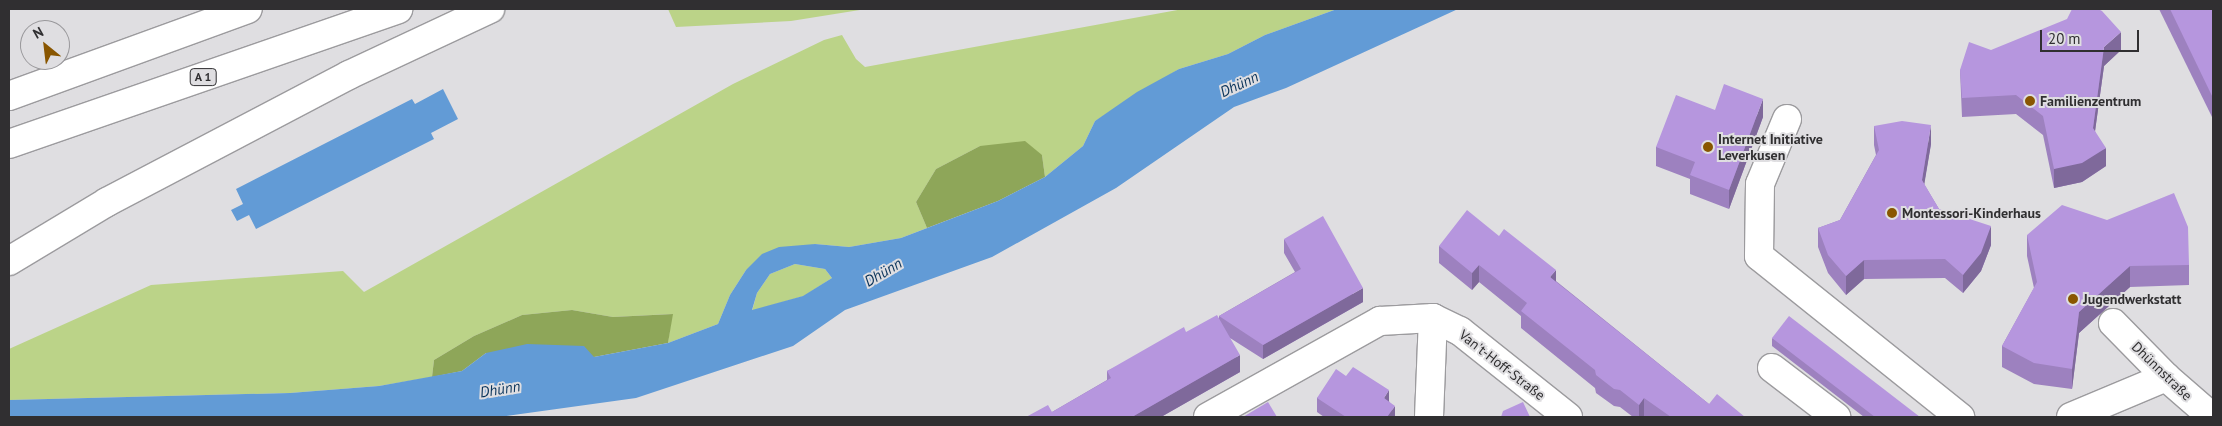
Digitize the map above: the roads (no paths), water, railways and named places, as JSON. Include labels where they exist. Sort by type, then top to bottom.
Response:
[{"type":"main road","points":[[9,96],[248,9]]},
{"type":"main road","name":"A 1","points":[[9,144],[398,9]]},
{"type":"main road","points":[[9,261],[106,202],[349,75],[490,9]]},
{"type":"main road","points":[[1787,119],[1760,184],[1760,256],[1960,417]]},
{"type":"main road","points":[[1208,417],[1380,321],[1433,318],[1429,417]]},
{"type":"main road","name":"Van't-Hoff-Straße","points":[[1433,318],[1460,330],[1568,417]]},
{"type":"main road","name":"Dhünnstraße","points":[[2113,323],[2166,377],[2212,417]]},
{"type":"main road","points":[[1772,368],[1836,417]]},
{"type":"main road","points":[[2071,417],[2166,377]]},
{"type":"water","name":"Dhünn","points":[[1337,9],[1458,9],[1286,88],[1234,107],[1116,188],[992,257],[845,310],[793,346],[636,398],[499,417],[9,417],[9,400],[290,393],[379,386],[462,371],[486,353],[527,344],[584,346],[594,357],[668,343],[718,324],[730,295],[746,270],[762,254],[779,247],[815,244],[849,247],[901,238],[998,201],[1045,177],[1083,146],[1095,121],[1137,92],[1179,69],[1228,54],[1265,35]],"holes":[[[795,264],[825,269],[832,278],[803,296],[752,310],[757,293],[770,274]]]},
{"type":"water","points":[[443,89],[458,119],[431,133],[434,139],[256,229],[249,215],[237,221],[231,210],[243,204],[236,189],[412,99],[415,104]]},
{"type":"place","name":"Familienzentrum","points":[[2030,101]]},
{"type":"place","name":"Internet Initiative Leverkusen","points":[[1708,147]]},
{"type":"place","name":"Montessori-Kinderhaus","points":[[1892,213]]},
{"type":"place","name":"Jugendwerkstatt","points":[[2073,299]]}]
